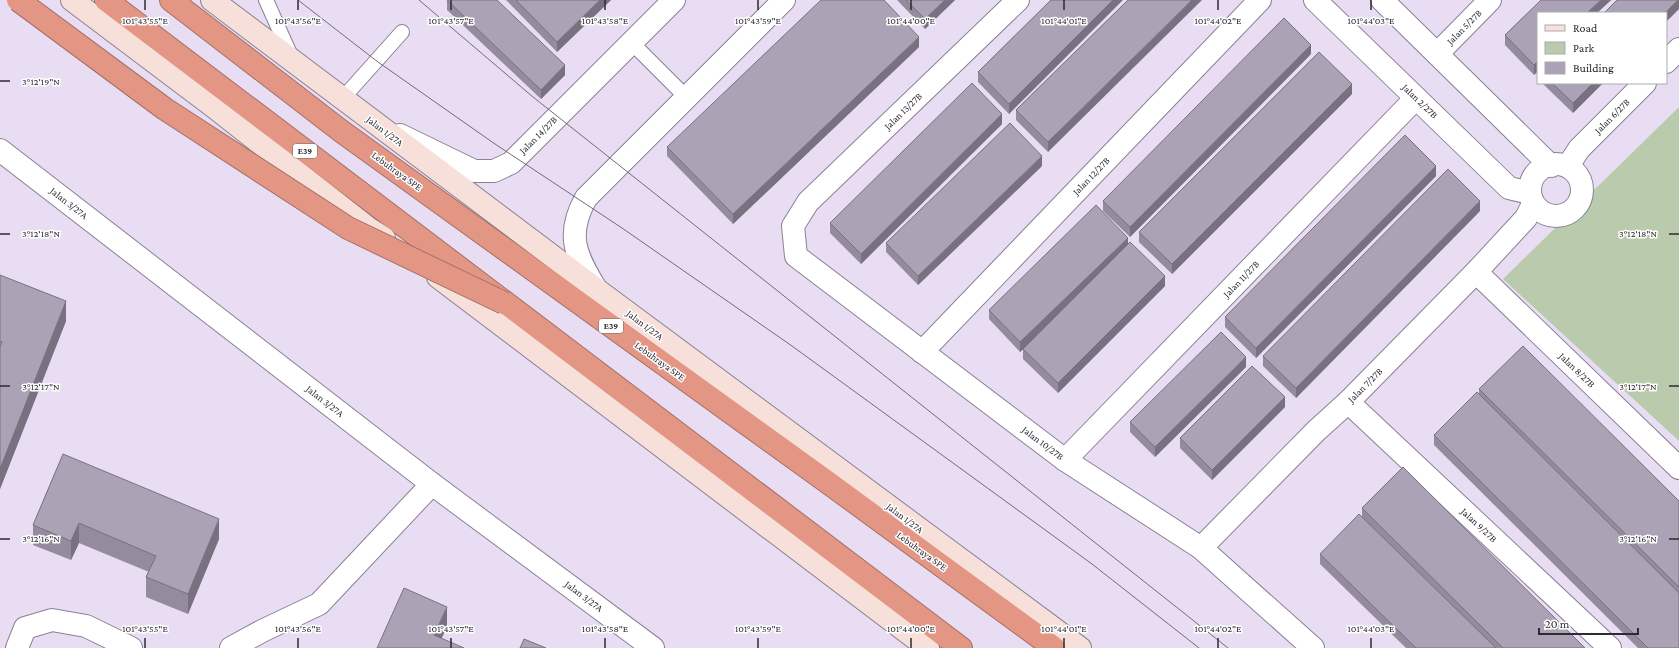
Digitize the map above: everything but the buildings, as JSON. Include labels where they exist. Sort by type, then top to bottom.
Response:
[{"type":"highway","points":[[18,0],[165,109],[348,228],[504,303]]},
{"type":"highway","name":"E39","points":[[106,0],[961,648]]},
{"type":"highway","name":"Lebuhraya SPE","points":[[171,0],[341,131],[817,474],[1054,648]]},
{"type":"main road","points":[[72,0],[214,106],[368,228],[405,251],[928,648]]},
{"type":"main road","name":"Jalan 1/27A","points":[[212,0],[596,289],[1080,648]]},
{"type":"street","name":"Jalan 14/27B","points":[[371,121],[474,171],[494,171],[510,162],[674,0]]},
{"type":"street","points":[[596,289],[579,260],[574,244],[577,213],[586,198],[784,0]]},
{"type":"street","name":"Jalan 13/27B","points":[[793,226],[808,202],[1018,0]]},
{"type":"street","name":"Jalan 12/27B","points":[[922,352],[1260,0]]},
{"type":"street","name":"Jalan 2/27B","points":[[1315,0],[1509,188],[1532,207]]},
{"type":"street","points":[[1382,0],[1437,54],[1566,160],[1577,172],[1582,182],[1583,193],[1580,204],[1572,212],[1562,216],[1551,216],[1532,207],[1531,182],[1536,172],[1546,166],[1566,160]]},
{"type":"street","name":"Jalan 5/27B","points":[[1437,54],[1490,0]]},
{"type":"street","points":[[1667,61],[1679,49]]},
{"type":"street","name":"Jalan 6/27B","points":[[1566,160],[1644,84]]},
{"type":"street","name":"Jalan 11/27B","points":[[1065,460],[1416,98]]},
{"type":"street","name":"Jalan 3/27A","points":[[0,150],[432,484],[653,648]]},
{"type":"street","name":"Jalan 7/27B","points":[[1201,548],[1476,272],[1532,207]]},
{"type":"street","name":"Jalan 10/27B","points":[[793,226],[796,256],[1065,460],[1201,548],[1313,648]]},
{"type":"street","name":"Jalan 8/27B","points":[[1476,272],[1679,468]]},
{"type":"street","name":"Jalan 9/27B","points":[[1348,402],[1610,648]]},
{"type":"street","points":[[231,648],[262,631],[319,604],[432,484]]},
{"type":"street","points":[[17,648],[25,628],[52,620],[86,626],[131,648]]},
{"type":"lane","points":[[266,0],[293,62]]},
{"type":"lane","points":[[343,98],[402,32]]},
{"type":"lane","points":[[631,42],[686,97]]},
{"type":"green space","points":[[1679,107],[1679,441],[1503,279]]},
{"type":"tram line","points":[[298,0],[378,62],[495,144],[622,228],[792,346],[1092,564],[1199,648]]},
{"type":"tram line","points":[[419,0],[533,97],[1228,648]]}]
